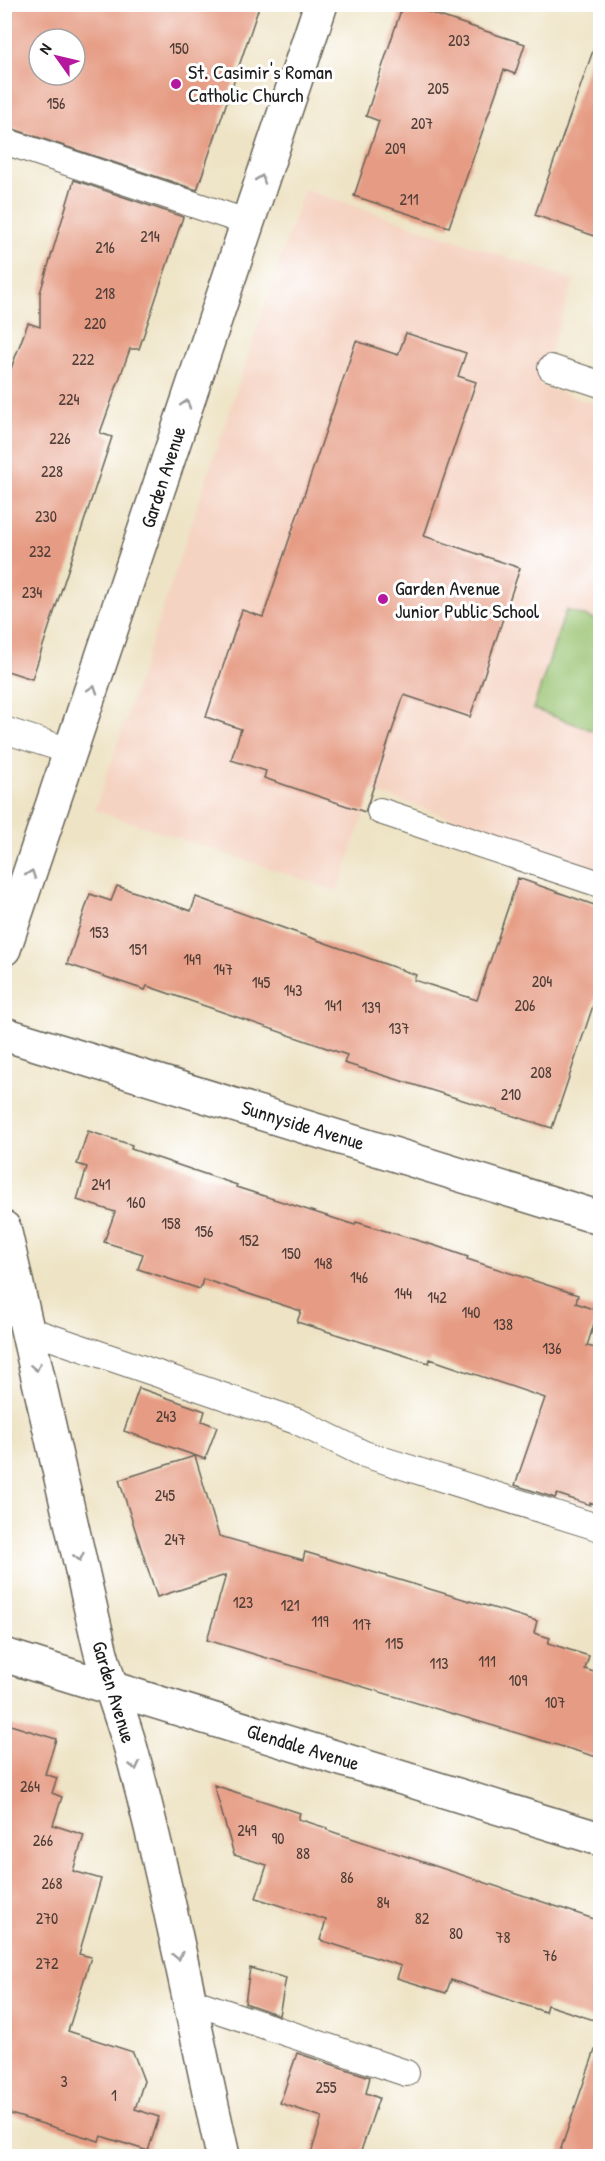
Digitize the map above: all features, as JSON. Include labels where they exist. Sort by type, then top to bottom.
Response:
[{"type":"street","name":"Garden Avenue","points":[[4,949],[73,752],[246,222],[321,4]]},
{"type":"street","name":"Sunnyside Avenue","points":[[4,1034],[600,1215]]},
{"type":"street","name":"Garden Avenue","points":[[4,1228],[109,1686],[130,1747],[223,2157]]},
{"type":"street","name":"Glendale Avenue","points":[[4,1655],[600,1839]]},
{"type":"lane","points":[[4,141],[246,222]]},
{"type":"lane","points":[[551,368],[600,384]]},
{"type":"lane","points":[[4,730],[73,752]]},
{"type":"lane","points":[[380,811],[600,884]]},
{"type":"lane","points":[[28,1330],[298,1422],[364,1454],[600,1528]]},
{"type":"lane","points":[[188,2000],[405,2073]]},
{"type":"shaded area","name":"Garden Avenue Junior Public School","points":[[304,189],[574,280],[539,385],[600,406],[600,868],[372,791],[338,891],[95,810]]},
{"type":"green space","points":[[566,610],[600,621],[600,733],[533,709]]},
{"type":"building","points":[[4,4],[260,4],[197,190],[4,126]]},
{"type":"building","points":[[403,4],[525,44],[515,74],[504,70],[449,227],[354,196],[379,121],[366,116]]},
{"type":"building","points":[[595,45],[600,46],[600,238],[535,215]]},
{"type":"building","points":[[74,180],[183,217],[139,349],[130,349],[100,433],[112,437],[32,679],[4,670],[4,387],[28,323],[40,327],[40,293]]},
{"type":"building","points":[[406,333],[466,353],[458,376],[476,382],[424,536],[520,568],[470,717],[404,695],[365,812],[264,778],[266,771],[231,760],[241,729],[206,717],[242,610],[263,617],[356,341],[398,355]]},
{"type":"building","points":[[518,878],[600,907],[600,985],[552,1128],[344,1063],[347,1055],[147,986],[145,990],[67,964],[90,894],[111,901],[117,886],[191,911],[196,897],[416,975],[414,980],[477,1000]]},
{"type":"building","points":[[88,1131],[132,1145],[131,1149],[237,1185],[236,1187],[355,1225],[356,1222],[436,1246],[468,1257],[467,1259],[578,1295],[576,1303],[598,1311],[587,1346],[600,1349],[600,1506],[557,1494],[555,1498],[515,1485],[545,1398],[430,1359],[429,1363],[297,1322],[301,1311],[203,1279],[200,1289],[138,1269],[143,1254],[104,1242],[115,1212],[77,1200],[87,1167],[77,1164]]},
{"type":"building","points":[[139,1388],[205,1411],[202,1421],[217,1427],[205,1459],[124,1431]]},
{"type":"building","points":[[195,1456],[219,1536],[303,1560],[305,1552],[537,1621],[534,1633],[550,1638],[548,1643],[589,1656],[585,1669],[600,1674],[600,1758],[207,1640],[226,1575],[157,1597],[119,1480]]},
{"type":"building","points":[[4,1723],[56,1739],[45,1774],[57,1778],[52,1793],[62,1797],[53,1825],[84,1835],[73,1871],[101,1879],[79,1954],[91,1957],[68,2031],[133,2052],[144,2081],[135,2109],[159,2117],[148,2151],[101,2136],[99,2141],[4,2112]]},
{"type":"building","points":[[214,1785],[300,1813],[298,1819],[327,1828],[327,1830],[600,1921],[600,2022],[547,2005],[545,2012],[451,1980],[446,1993],[397,1978],[401,1966],[320,1940],[326,1920],[256,1898],[267,1865],[234,1855]]},
{"type":"building","points":[[250,1968],[286,1978],[279,2015],[245,2003]]},
{"type":"building","points":[[595,2050],[600,2051],[600,2157],[558,2157]]},
{"type":"building","points":[[297,2053],[370,2077],[366,2093],[379,2098],[359,2157],[310,2157],[322,2117],[280,2103]]},
{"type":"tram line","points":[[582,4],[600,11]]},
{"type":"place","name":"St. Casimir's Roman Catholic Church","points":[[176,84]]},
{"type":"place","name":"Garden Avenue Junior Public School","points":[[383,599]]}]
